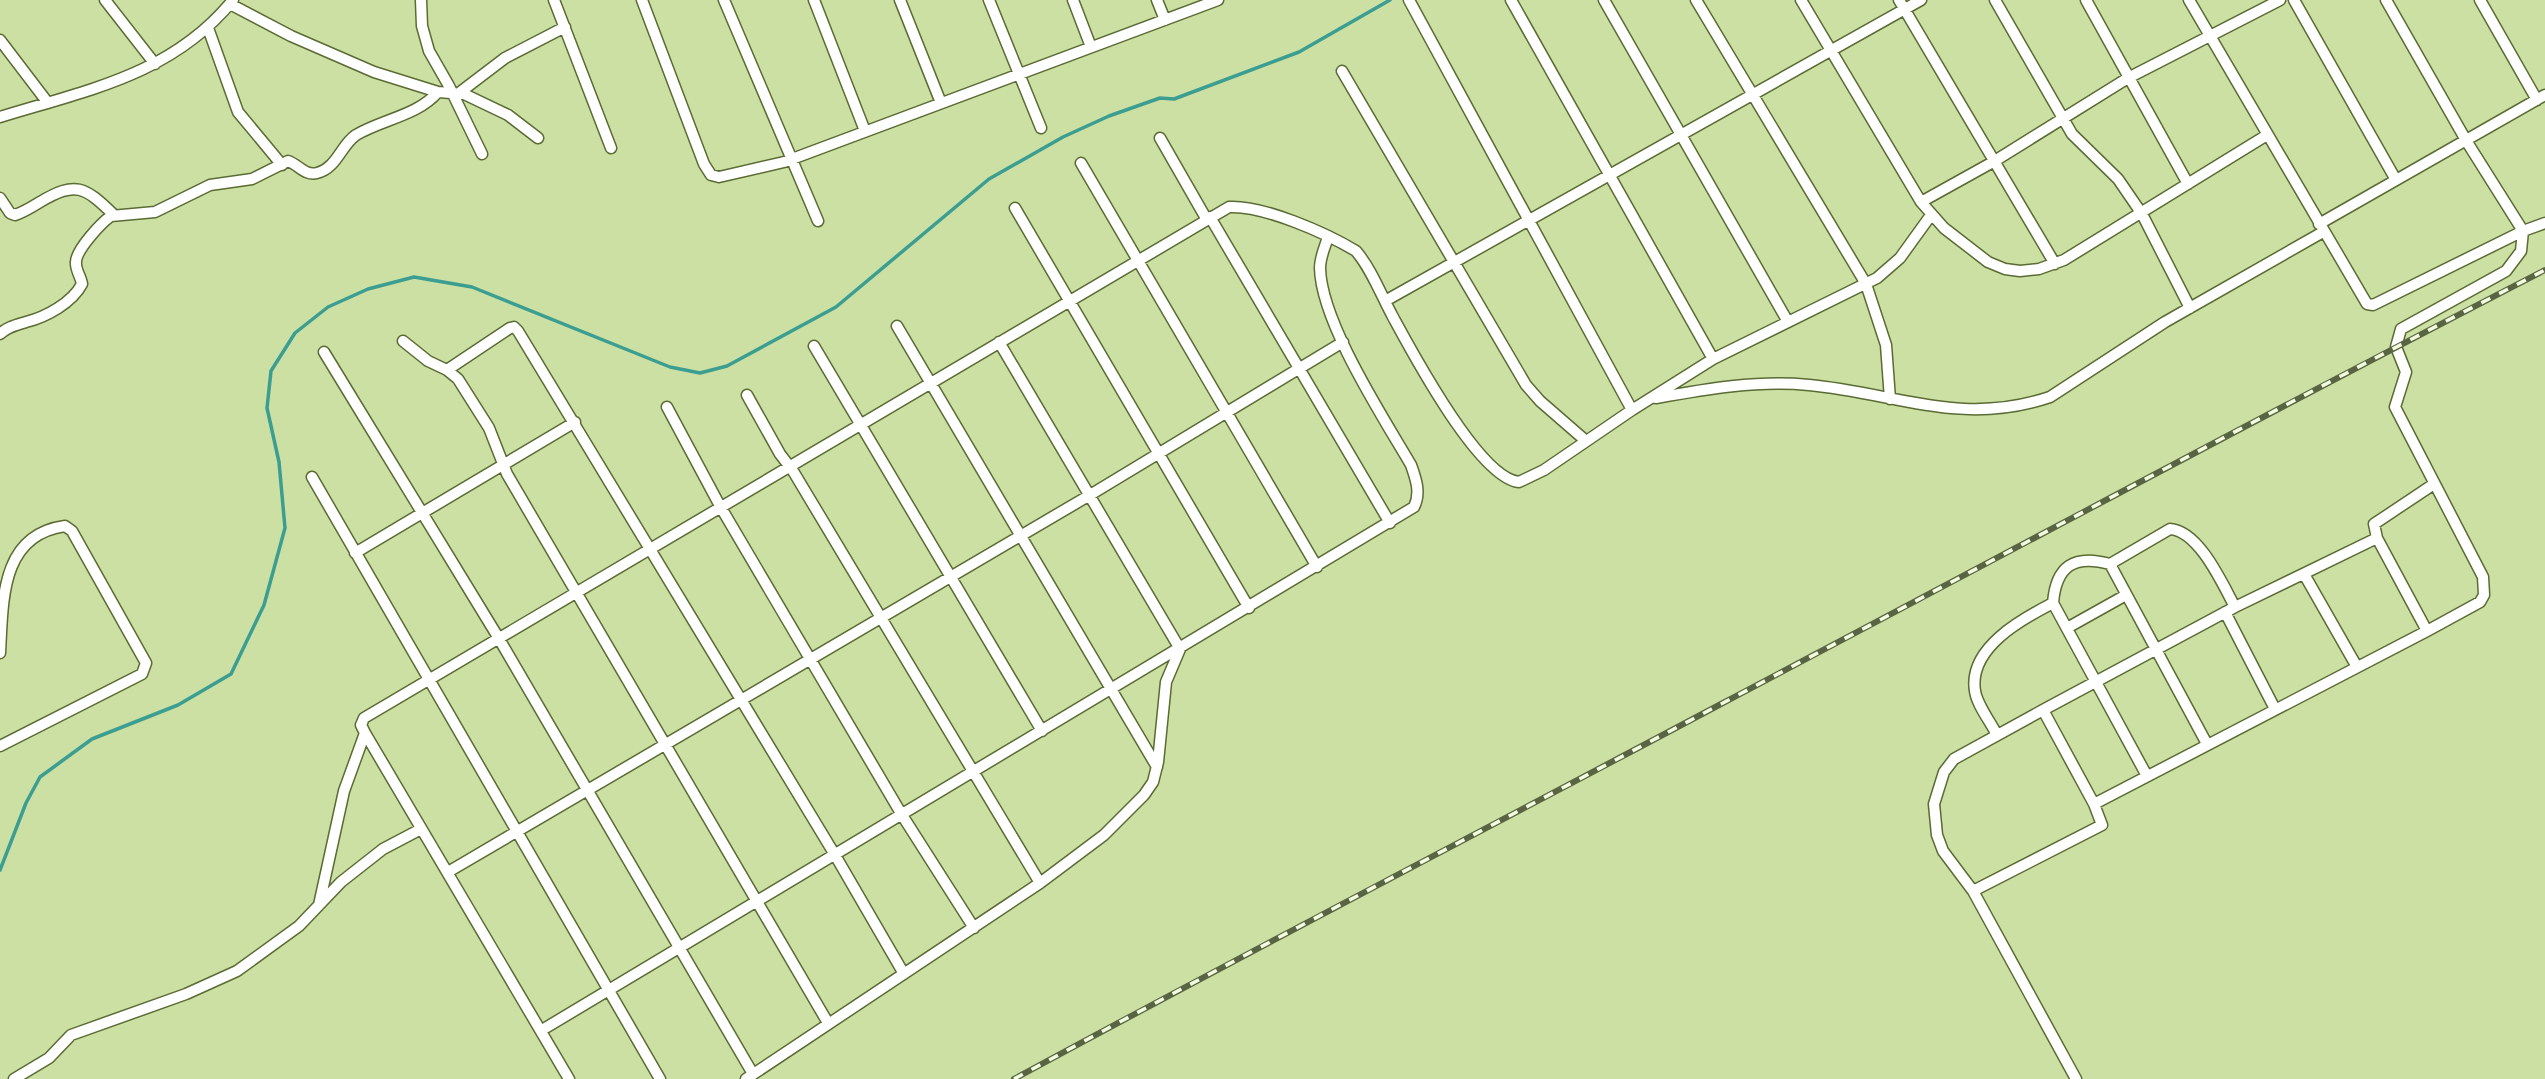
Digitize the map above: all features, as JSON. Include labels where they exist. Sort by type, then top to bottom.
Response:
[{"type":"street","points":[[105,0],[155,64]]},
{"type":"street","points":[[421,0],[422,26],[429,51],[456,93],[482,154]]},
{"type":"street","points":[[554,0],[611,148]]},
{"type":"street","points":[[642,0],[709,173],[719,177],[792,159],[1218,0]]},
{"type":"street","points":[[724,0],[818,221]]},
{"type":"street","points":[[814,0],[865,131]]},
{"type":"street","points":[[900,0],[942,103]]},
{"type":"street","points":[[989,0],[1041,128]]},
{"type":"street","points":[[1073,0],[1091,47]]},
{"type":"street","points":[[1157,0],[1165,20]]},
{"type":"street","points":[[1409,0],[1632,410]]},
{"type":"street","points":[[1511,0],[1713,359]]},
{"type":"street","points":[[1604,0],[1788,323]]},
{"type":"street","points":[[1696,0],[1866,284],[1886,345],[1891,398]]},
{"type":"street","points":[[1801,0],[1921,202],[1931,215],[1972,252],[2004,269],[2021,271],[2055,264],[2142,214],[2267,135]]},
{"type":"street","points":[[1385,301],[1830,51],[1902,5],[1921,0]]},
{"type":"street","points":[[1995,0],[2062,120],[2080,145],[2118,179],[2142,214],[2190,308]]},
{"type":"street","points":[[2086,0],[2188,184]]},
{"type":"street","points":[[2189,0],[2363,301],[2371,305],[2523,231],[2545,223]]},
{"type":"street","points":[[1921,202],[1993,162],[2128,78],[2280,0]]},
{"type":"street","points":[[2294,0],[2396,180]]},
{"type":"street","points":[[2094,804],[2480,603],[2484,595],[2483,577],[2395,408],[2406,372],[2396,347],[2401,329],[2506,271],[2521,251],[2523,231],[2467,142],[2386,0]]},
{"type":"street","points":[[1650,399],[1716,387],[1771,384],[1809,385],[1946,409],[1966,410],[1993,409],[2050,397],[2100,363],[2396,180],[2541,98],[2480,0]]},
{"type":"street","points":[[0,117],[88,92],[155,64],[190,42],[231,2],[290,36],[374,72],[438,92],[456,93],[508,115],[538,138]]},
{"type":"street","points":[[1902,5],[2055,264]]},
{"type":"street","points":[[208,27],[238,112],[282,165]]},
{"type":"street","points":[[456,93],[505,58],[565,27]]},
{"type":"street","points":[[0,40],[48,103]]},
{"type":"street","points":[[1342,71],[1526,385],[1540,401],[1586,441]]},
{"type":"street","points":[[1,332],[47,313],[74,296],[82,284],[76,265],[77,258],[107,218],[114,215],[155,212],[210,185],[252,179],[290,161],[305,172],[318,173],[331,164],[358,134],[421,107],[438,92]]},
{"type":"street","points":[[1160,138],[1390,523]]},
{"type":"street","points":[[1081,163],[1317,567]]},
{"type":"street","points":[[0,198],[10,213],[15,215],[59,191],[72,188],[87,194],[114,215]]},
{"type":"street","points":[[569,1079],[365,733],[361,724],[364,718],[1229,207],[1244,207],[1280,217],[1356,251],[1457,424],[1479,455],[1499,473],[1514,481],[1525,480],[1713,359],[1877,278],[1900,258],[1931,215]]},
{"type":"street","points":[[1015,208],[1249,608]]},
{"type":"street","points":[[542,1031],[1249,608],[1390,523],[1415,505],[1415,475],[1334,322],[1321,278],[1321,257],[1328,237]]},
{"type":"street","points":[[897,326],[1157,767]]},
{"type":"street","points":[[447,370],[514,327],[575,422],[904,974]]},
{"type":"street","points":[[403,341],[428,361],[458,379],[471,397],[492,433],[502,465],[828,1023]]},
{"type":"street","points":[[999,342],[1180,649]]},
{"type":"street","points":[[448,872],[1158,455],[1343,342]]},
{"type":"street","points":[[814,346],[1042,731]]},
{"type":"street","points":[[324,352],[498,637],[681,947],[749,1077],[974,928],[1104,835],[1144,795],[1153,782],[1166,681],[1180,649]]},
{"type":"street","points":[[747,395],[1040,883]]},
{"type":"street","points":[[667,407],[720,506],[902,815],[974,928]]},
{"type":"street","points":[[355,553],[575,422]]},
{"type":"street","points":[[312,477],[660,1079]]},
{"type":"street","points":[[2427,631],[2377,538],[2374,524],[2434,484]]},
{"type":"street","points":[[0,653],[2,580],[32,536],[65,526],[72,531],[146,663],[142,674],[0,746]]},
{"type":"street","points":[[2110,564],[2170,529],[2180,530],[2193,540],[2214,568],[2275,709]]},
{"type":"street","points":[[2076,1079],[1973,891],[1943,851],[1937,835],[1934,804],[1944,772],[1954,759],[2043,709],[2230,609],[2377,538]]},
{"type":"street","points":[[2147,776],[2053,603],[2054,584],[2067,567],[2091,558],[2110,564],[2207,744]]},
{"type":"street","points":[[2304,575],[2357,667]]},
{"type":"street","points":[[2067,628],[2126,595]]},
{"type":"street","points":[[1997,734],[1975,694],[1974,677],[1998,636],[2020,620],[2053,603]]},
{"type":"street","points":[[1973,891],[2102,825],[2094,804],[2043,709]]},
{"type":"street","points":[[319,907],[344,790],[365,733]]},
{"type":"street","points":[[14,1079],[49,1058],[71,1035],[195,991],[237,971],[299,926],[341,883],[383,849],[421,829]]},
{"type":"waterway","points":[[0,870],[26,803],[40,777],[92,739],[178,705],[231,674],[264,605],[285,528],[279,462],[267,408],[271,371],[295,333],[328,307],[368,289],[414,277],[472,287],[670,367],[700,373],[727,366],[836,307],[989,179],[1063,137],[1109,116],[1160,98],[1174,99],[1299,52],[1390,0]]},
{"type":"railway","points":[[1014,1079],[2545,270]]}]
